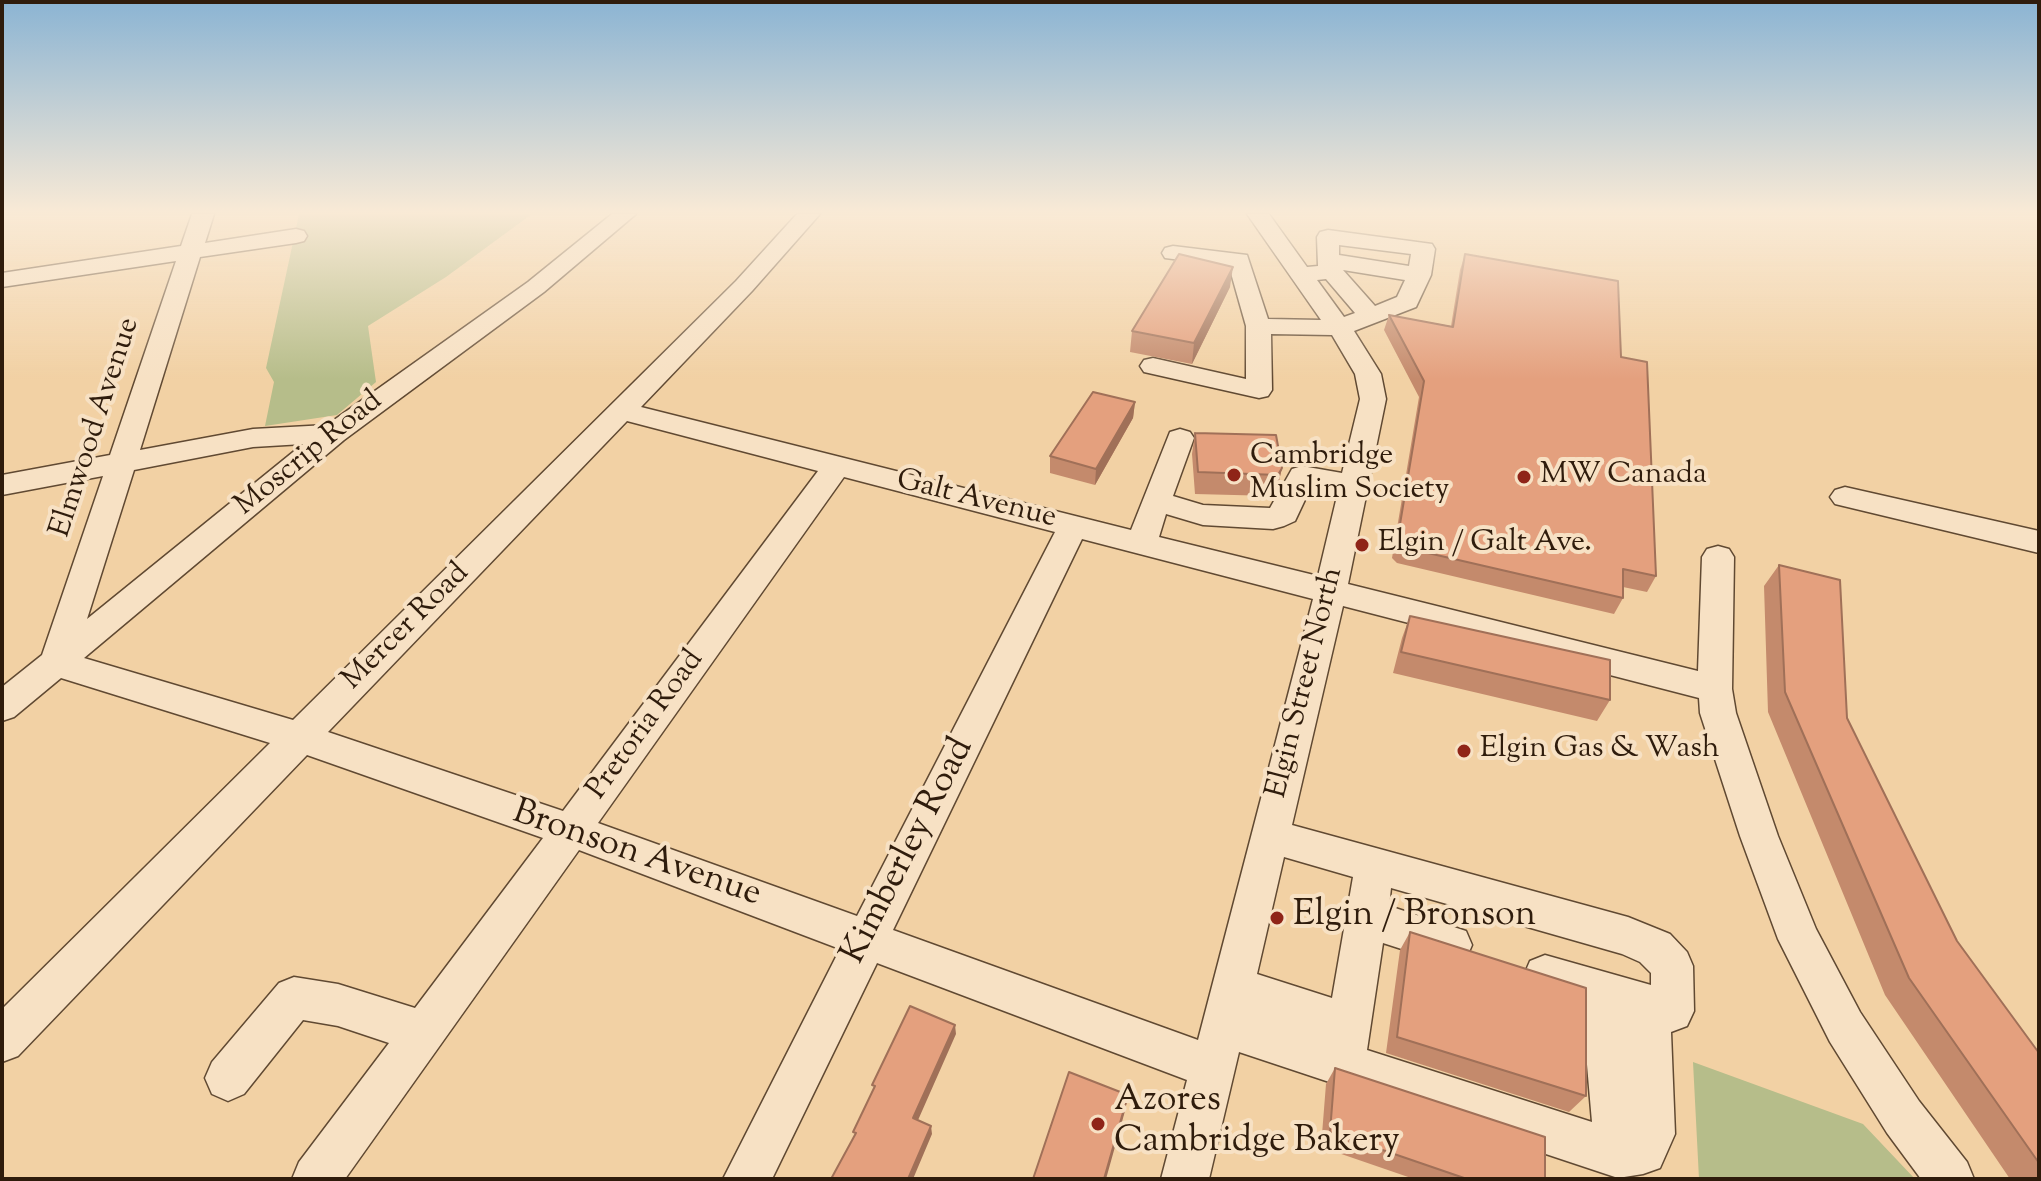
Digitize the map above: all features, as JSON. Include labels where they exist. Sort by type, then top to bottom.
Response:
[{"type":"street","points":[[2,280],[75,269]]},
{"type":"street","name":"Elmwood Avenue","points":[[55,663],[184,269]]},
{"type":"street","name":"Moscrip Road","points":[[2,707],[334,434],[558,269]]},
{"type":"street","name":"Mercer Road","points":[[2,1040],[759,269]]},
{"type":"street","points":[[1153,366],[1259,390],[1258,326],[1242,269]]},
{"type":"street","name":"Elgin Street North","points":[[1185,1179],[1331,590],[1373,399],[1355,322],[1320,269]]},
{"type":"street","points":[[1258,326],[1355,322],[1407,302],[1420,269]]},
{"type":"street","name":"Galt Avenue","points":[[621,411],[1715,689]]},
{"type":"street","points":[[2,485],[253,438],[334,434]]},
{"type":"street","points":[[1142,542],[1180,438]]},
{"type":"street","name":"Pretoria Road","points":[[316,1179],[836,467]]},
{"type":"street","points":[[1156,501],[1203,515],[1273,519],[1284,514],[1302,476],[1355,485]]},
{"type":"street","points":[[1845,497],[2039,542]]},
{"type":"street","name":"Kimberley Road","points":[[747,1179],[1074,525]]},
{"type":"street","points":[[1718,557],[1715,689],[1718,713],[1754,822],[1799,939],[1845,1027],[1903,1117],[1950,1179]]},
{"type":"street","name":"Bronson Avenue","points":[[55,663],[299,737],[867,939],[1211,1067]]},
{"type":"street","points":[[1269,836],[1628,936],[1655,948],[1672,966],[1672,1011],[1602,994],[1366,918]]},
{"type":"street","points":[[1345,1046],[1375,866]]},
{"type":"street","points":[[1602,994],[1618,1154]]},
{"type":"street","points":[[228,1078],[294,998],[338,1005],[422,1032]]},
{"type":"street","points":[[1226,1006],[1345,1046],[1618,1154],[1643,1151],[1652,1134],[1648,1006]]},
{"type":"green space","points":[[287,269],[457,269],[368,326],[376,382],[337,415],[265,426],[274,382],[266,368]]},
{"type":"green space","points":[[1693,1062],[1863,1124],[1915,1179],[1699,1179]]},
{"type":"building","points":[[1170,269],[1232,269],[1194,343],[1132,331]]},
{"type":"building","name":"MW Canada","points":[[1463,269],[1551,269],[1618,281],[1621,357],[1647,362],[1656,576],[1623,569],[1623,598],[1402,547],[1397,542],[1424,381],[1389,315],[1453,327]]},
{"type":"building","points":[[1093,392],[1135,402],[1096,469],[1050,456]]},
{"type":"building","points":[[1195,433],[1276,435],[1282,468],[1278,475],[1198,472]]},
{"type":"building","points":[[1779,565],[1840,580],[1847,718],[1957,941],[2039,1053],[2039,1163],[1909,978],[1785,692]]},
{"type":"building","points":[[1410,616],[1610,660],[1610,700],[1401,652]]},
{"type":"building","points":[[1410,932],[1586,988],[1586,1096],[1397,1037]]},
{"type":"building","points":[[910,1006],[955,1025],[913,1118],[931,1126],[908,1179],[831,1179],[856,1133],[853,1132],[875,1086],[872,1085]]},
{"type":"building","points":[[1335,1068],[1545,1137],[1545,1179],[1467,1179],[1330,1132]]},
{"type":"building","points":[[1069,1072],[1128,1095],[1104,1179],[1033,1179]]},
{"type":"place","name":"Cambridge Muslim Society","points":[[1234,475]]},
{"type":"place","name":"MW Canada","points":[[1524,477]]},
{"type":"place","name":"Elgin / Galt Ave.","points":[[1362,545]]},
{"type":"place","name":"Elgin Gas & Wash","points":[[1464,751]]},
{"type":"place","name":"Elgin / Bronson","points":[[1277,918]]},
{"type":"place","name":"Azores Cambridge Bakery","points":[[1098,1124]]}]
